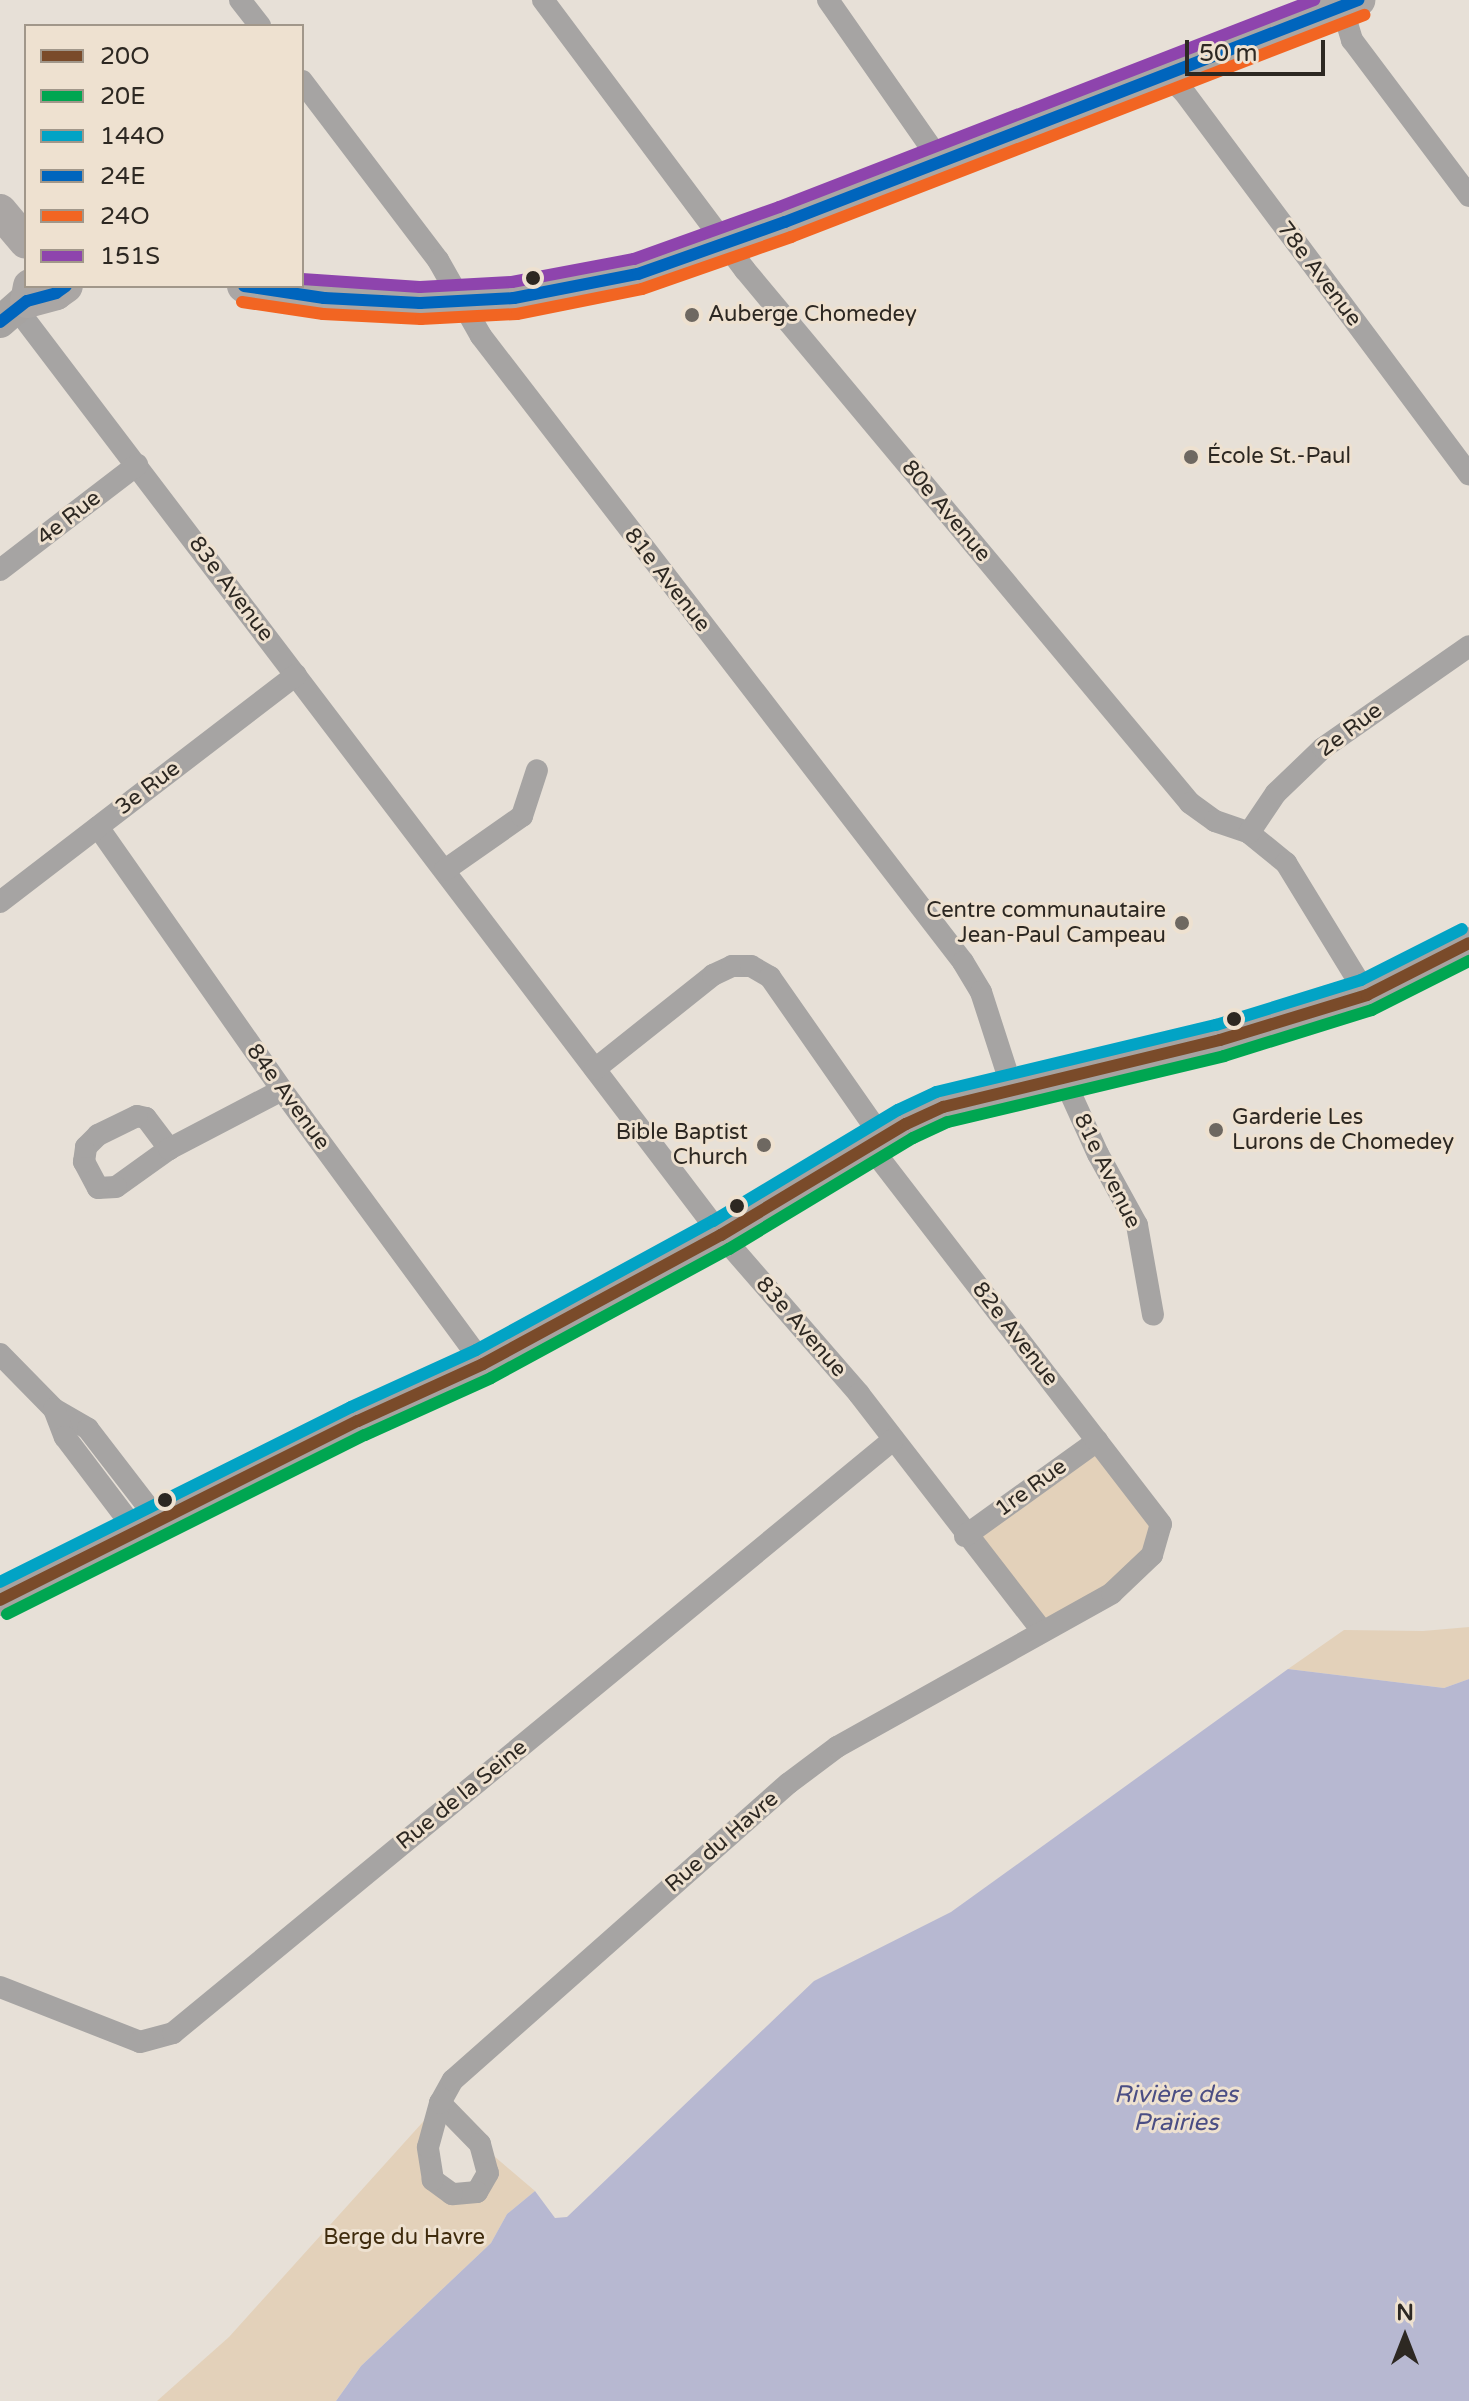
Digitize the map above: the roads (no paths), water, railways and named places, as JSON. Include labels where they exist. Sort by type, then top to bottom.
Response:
[{"type":"main road","points":[[259,288],[365,302],[462,301],[514,298],[604,283],[725,245],[1347,2]]},
{"type":"main road","points":[[0,193],[24,206]]},
{"type":"main road","points":[[0,211],[24,240]]},
{"type":"main road","points":[[23,301],[56,293],[63,288]]},
{"type":"street","points":[[240,0],[258,24]]},
{"type":"street","name":"80e Avenue","points":[[543,0],[725,245],[1190,803],[1215,821],[1249,833],[1286,863],[1367,995]]},
{"type":"street","points":[[828,0],[941,162]]},
{"type":"street","points":[[1347,2],[1352,40],[1469,196]]},
{"type":"street","name":"78e Avenue","points":[[1166,74],[1184,92],[1469,475]]},
{"type":"street","name":"81e Avenue","points":[[304,84],[424,241],[481,336],[963,962],[981,992],[1012,1088]]},
{"type":"street","name":"83e Avenue","points":[[23,301],[137,465],[721,1235],[859,1394],[965,1536],[1042,1631]]},
{"type":"street","name":"4e Rue","points":[[0,570],[137,465]]},
{"type":"street","name":"2e Rue","points":[[1249,833],[1276,793],[1323,748],[1469,646]]},
{"type":"street","name":"3e Rue","points":[[0,902],[296,675]]},
{"type":"street","points":[[445,870],[522,816],[537,770]]},
{"type":"street","name":"84e Avenue","points":[[98,827],[282,1090],[483,1364]]},
{"type":"street","points":[[0,1600],[358,1421],[483,1364],[721,1235],[874,1140],[943,1107],[1254,1031],[1367,995],[1469,943]]},
{"type":"street","name":"82e Avenue","points":[[595,1069],[713,975],[732,966],[751,966],[770,977],[874,1140],[1161,1524]]},
{"type":"street","name":"81e Avenue","points":[[1063,1077],[1098,1154],[1137,1225],[1153,1315]]},
{"type":"street","points":[[169,1149],[282,1090]]},
{"type":"street","points":[[0,1354],[54,1409],[65,1437],[147,1525]]},
{"type":"street","name":"Rue de la Seine","points":[[0,1987],[140,2042],[173,2033],[893,1440]]},
{"type":"street","name":"1re Rue","points":[[965,1536],[1097,1441]]},
{"type":"street","name":"Rue du Havre","points":[[440,2103],[453,2080],[789,1783],[837,1747],[1112,1593],[1152,1555],[1161,1524]]},
{"type":"water","name":"Rivière des Prairies","points":[[1288,1669],[1444,1688],[1469,1679],[1469,2401],[336,2401],[361,2366],[491,2243],[507,2214],[535,2191],[555,2218],[567,2217],[814,1981],[951,1912]]},
{"type":"place","name":"Auberge Chomedey","points":[[692,315]]},
{"type":"place","name":"École St.-Paul","points":[[1191,457]]},
{"type":"place","name":"Centre communautaire Jean-Paul Campeau","points":[[1182,923]]},
{"type":"place","name":"Garderie Les Lurons de Chomedey","points":[[1216,1130]]},
{"type":"place","name":"Bible Baptist Church","points":[[764,1145]]},
{"type":"park label","name":"Berge du Havre","points":[[404,2238]]}]
